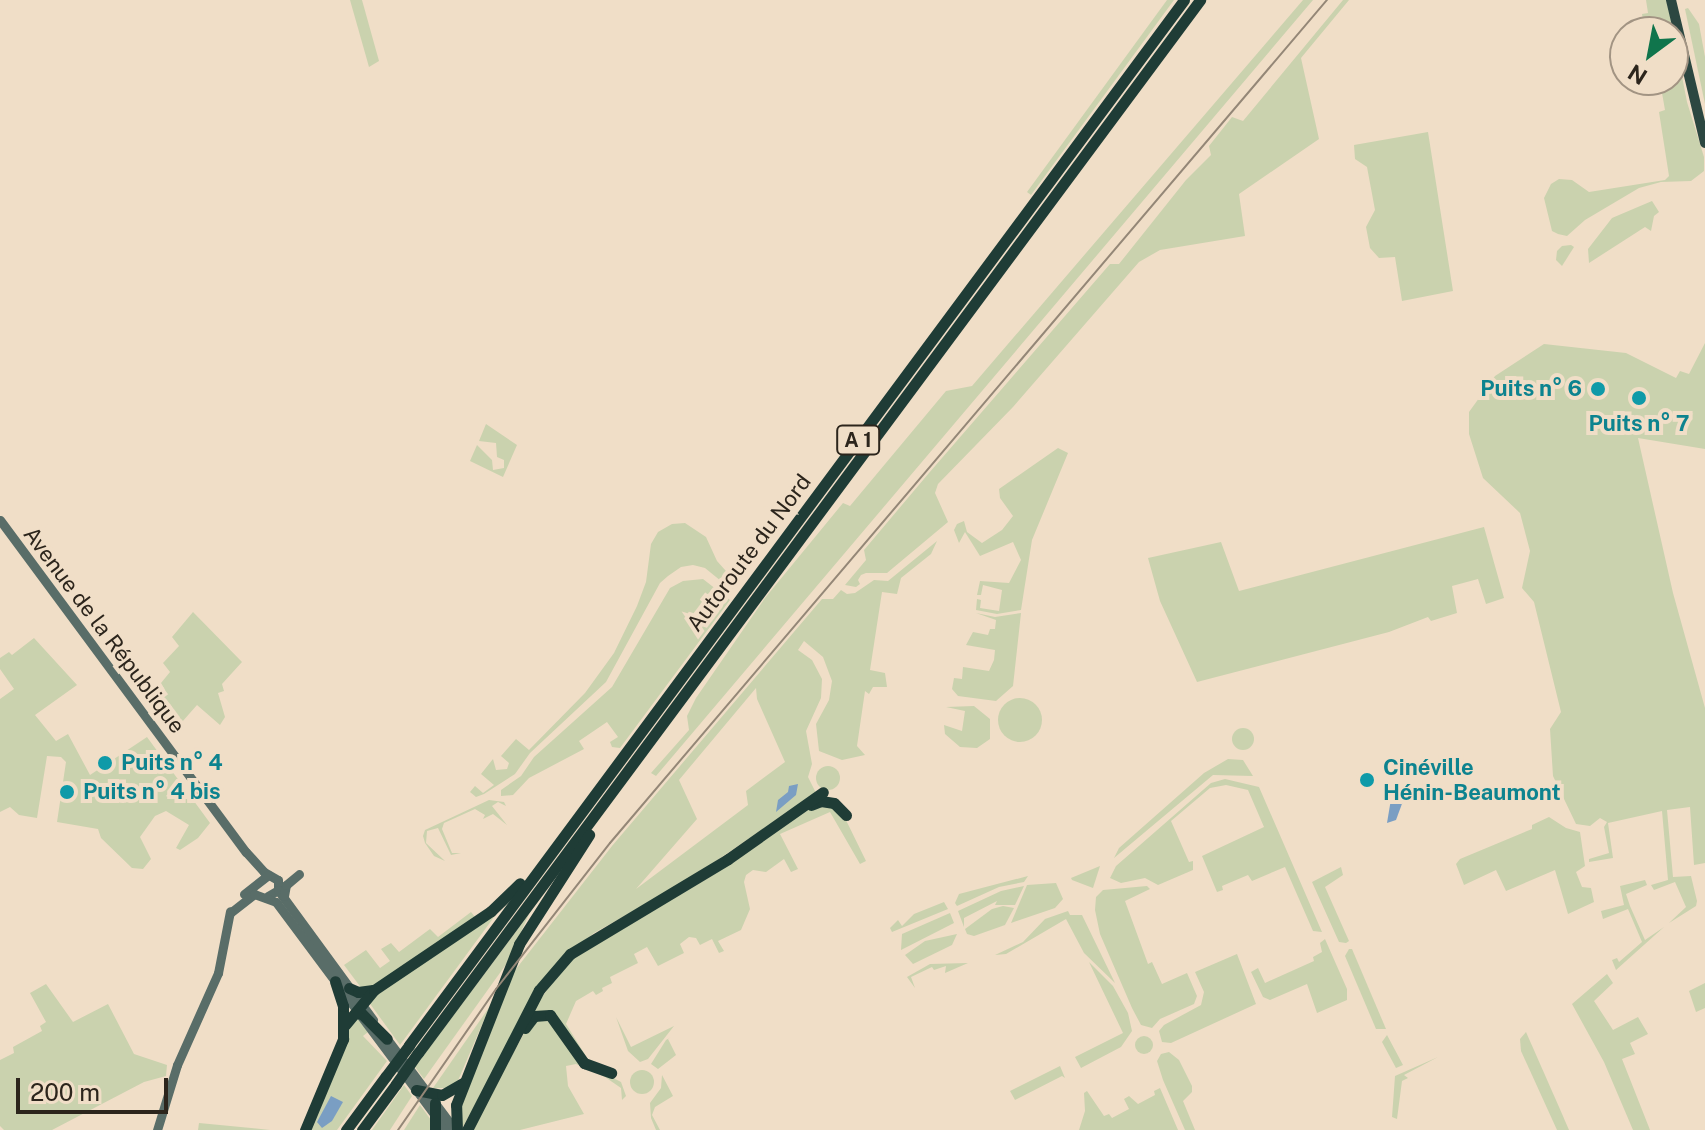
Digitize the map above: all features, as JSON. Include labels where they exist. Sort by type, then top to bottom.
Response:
[{"type":"highway","name":"Autoroute du Nord","points":[[362,1130],[391,1080],[553,849],[1184,0]]},
{"type":"highway","name":"Autoroute du Nord","points":[[413,1049],[612,793],[1200,0]]},
{"type":"highway","points":[[1671,0],[1705,143]]},
{"type":"highway","points":[[1678,0],[1705,120]]},
{"type":"highway","points":[[467,1130],[539,990],[570,954],[700,877],[823,792]]},
{"type":"highway","points":[[456,1130],[454,1113],[465,1079],[519,944],[608,806],[612,793]]},
{"type":"highway","points":[[789,816],[821,801],[834,803],[846,815]]},
{"type":"highway","points":[[305,1130],[338,1054],[345,1025],[358,1008],[374,990],[491,911],[544,853],[553,849]]},
{"type":"highway","points":[[335,981],[345,1025]]},
{"type":"highway","points":[[349,988],[358,992],[374,990]]},
{"type":"highway","points":[[358,1008],[387,1039]]},
{"type":"highway","points":[[512,1044],[534,1016],[547,1014],[557,1020],[584,1063],[611,1073]]},
{"type":"highway","points":[[416,1090],[432,1099],[450,1093],[465,1079]]},
{"type":"highway","name":"Autoroute du Nord","points":[[346,1130],[391,1080]]},
{"type":"highway","points":[[432,1099],[436,1124]]},
{"type":"main road","name":"Avenue de la République","points":[[0,520],[242,846],[262,879]]},
{"type":"main road","name":"Avenue de la République","points":[[0,530],[262,879]]},
{"type":"main road","points":[[281,895],[299,874]]},
{"type":"main road","points":[[262,879],[266,895],[279,904],[358,1008],[436,1124],[446,1130]]},
{"type":"main road","points":[[157,1130],[177,1065],[218,973],[230,913],[237,899],[262,879],[278,880],[281,895],[349,988],[358,1008]]},
{"type":"main road","points":[[230,913],[252,895],[281,895]]},
{"type":"main road","points":[[387,1039],[456,1130]]},
{"type":"green space","points":[[350,0],[362,0],[379,61],[369,67]]},
{"type":"green space","points":[[1167,0],[1174,0],[1031,195],[1027,192]]},
{"type":"green space","points":[[1303,0],[1313,0],[656,776],[651,773],[689,730],[687,716],[696,698],[765,598],[843,503],[850,506],[946,391],[972,386]]},
{"type":"green space","points":[[1343,0],[1349,0],[1301,58],[1319,139],[1239,194],[1245,236],[1160,250],[1139,262],[1013,407],[938,484],[935,493],[948,522],[887,573],[866,573],[861,575],[858,580],[860,584],[856,587],[845,585],[866,560],[864,550],[929,473],[1110,264],[1119,264],[1186,180],[1211,155],[1209,146],[1232,117],[1243,121]]},
{"type":"green space","points":[[1646,0],[1666,0],[1670,16],[1642,16],[1648,13]]},
{"type":"green space","points":[[1688,8],[1699,24],[1705,57],[1705,104],[1689,16],[1685,9]]},
{"type":"green space","points":[[1663,96],[1686,96],[1704,157],[1704,171],[1691,181],[1661,182],[1639,188],[1585,220],[1567,236],[1552,231],[1544,198],[1551,184],[1559,179],[1572,180],[1589,192],[1665,180],[1669,176],[1659,112],[1665,110]]},
{"type":"green space","points":[[1428,132],[1453,291],[1402,301],[1395,257],[1379,258],[1370,248],[1366,227],[1375,210],[1367,167],[1355,159],[1354,145]]},
{"type":"green space","points":[[1652,201],[1659,212],[1654,216],[1651,231],[1645,227],[1589,263],[1588,249],[1612,218]]},
{"type":"green space","points":[[1562,246],[1574,247],[1562,266],[1556,260],[1557,251]]},
{"type":"green space","points":[[1705,343],[1705,449],[1638,438],[1673,593],[1705,708],[1705,863],[1694,865],[1690,807],[1667,810],[1673,877],[1691,876],[1697,901],[1696,906],[1669,923],[1686,907],[1675,882],[1654,890],[1651,885],[1668,880],[1662,811],[1608,823],[1613,858],[1589,862],[1589,859],[1609,853],[1604,827],[1607,822],[1600,818],[1590,826],[1576,824],[1553,776],[1550,729],[1561,712],[1534,602],[1522,588],[1530,551],[1520,513],[1483,478],[1469,434],[1469,412],[1495,376],[1544,344],[1626,353],[1676,378],[1680,371],[1689,374]]},
{"type":"green space","points":[[486,424],[517,445],[503,477],[470,461],[477,445],[492,460],[493,470],[504,468],[504,460],[497,457],[496,443],[479,441]]},
{"type":"green space","points":[[1058,448],[1068,453],[1032,540],[1021,610],[997,614],[976,610],[977,599],[981,600],[980,608],[999,611],[1002,590],[983,585],[981,595],[977,595],[980,581],[1009,583],[1021,560],[1013,542],[980,556],[965,532],[959,543],[954,530],[957,524],[964,521],[967,532],[982,543],[1002,530],[1013,516],[1000,498],[999,489]]},
{"type":"green space","points":[[685,523],[706,537],[717,561],[734,580],[732,590],[705,568],[693,565],[681,567],[668,576],[660,583],[606,682],[530,753],[515,774],[484,794],[476,797],[470,792],[475,786],[483,793],[494,785],[481,774],[493,759],[496,770],[507,769],[509,763],[501,756],[516,739],[529,750],[585,693],[614,653],[637,606],[646,582],[651,544],[658,532],[672,524]]},
{"type":"green space","points":[[1484,527],[1504,598],[1486,604],[1478,579],[1452,586],[1457,613],[1431,621],[1428,617],[1389,632],[1197,682],[1160,601],[1148,558],[1221,542],[1239,591]]},
{"type":"green space","points":[[937,541],[931,554],[901,578],[897,594],[882,592],[870,670],[885,673],[887,687],[873,687],[869,694],[865,691],[857,746],[865,755],[842,760],[819,751],[816,724],[829,700],[832,681],[823,657],[804,641],[798,650],[812,660],[822,679],[821,698],[806,731],[812,764],[808,777],[816,793],[685,882],[594,933],[557,963],[462,1128],[459,1106],[505,983],[612,846],[822,599],[833,599],[841,590],[847,594],[855,593],[874,580],[888,581]],"holes":[[[756,688],[757,699],[785,762],[746,791],[748,805],[636,889],[697,819],[679,780]]]},
{"type":"green space","points":[[703,579],[730,600],[620,748],[612,747],[610,742],[618,737],[607,722],[579,741],[584,749],[529,778],[513,795],[501,796],[501,790],[521,776],[534,757],[612,687],[670,588],[683,581]]},
{"type":"green space","points":[[193,612],[242,662],[222,684],[224,691],[218,693],[225,717],[220,725],[197,705],[182,722],[160,695],[165,690],[161,683],[170,672],[163,663],[179,646],[172,637]]},
{"type":"green space","points":[[976,613],[995,617],[1021,613],[1013,686],[996,701],[958,696],[952,689],[954,678],[962,679],[963,667],[989,671],[994,660],[995,650],[966,645],[973,632],[988,635],[990,629],[995,629],[996,620]]},
{"type":"green space","points":[[34,638],[77,685],[35,715],[56,741],[68,734],[90,775],[147,737],[210,823],[198,838],[180,850],[176,848],[189,825],[166,811],[155,816],[140,837],[151,859],[143,869],[132,868],[101,838],[98,829],[57,822],[66,762],[61,757],[47,756],[37,818],[19,815],[10,807],[0,812],[0,699],[14,689],[0,669],[0,658],[9,652],[12,655]]},
{"type":"green space","points":[[1020,698],[1036,704],[1042,720],[1036,736],[1020,742],[1004,736],[998,720],[1004,704]]},
{"type":"green space","points":[[974,706],[990,719],[990,739],[977,748],[960,747],[945,734],[944,725],[962,731],[965,711],[946,707]]},
{"type":"green space","points":[[1243,728],[1251,731],[1254,739],[1251,747],[1243,750],[1235,747],[1232,739],[1235,731]]},
{"type":"green space","points":[[1228,759],[1243,760],[1253,776],[1213,775],[1114,858],[1119,848],[1204,773]]},
{"type":"green space","points":[[828,766],[837,769],[840,778],[837,787],[828,790],[819,787],[816,778],[819,769]]},
{"type":"green space","points":[[1225,779],[1259,787],[1322,932],[1313,931],[1285,867],[1252,881],[1248,875],[1222,886],[1223,890],[1217,892],[1202,856],[1264,827],[1248,790],[1226,785],[1210,788],[1171,821],[1189,862],[1193,861],[1193,870],[1158,885],[1145,878],[1121,883],[1110,878],[1116,866],[1211,783]]},
{"type":"green space","points":[[489,800],[504,802],[506,806],[498,802],[492,806],[507,825],[493,814],[483,819],[485,815],[475,809],[444,823],[442,829],[452,853],[461,853],[451,855],[438,828],[427,831],[426,843],[445,861],[434,856],[425,843],[425,830]]},
{"type":"green space","points":[[826,803],[843,814],[866,861],[860,864],[830,812],[780,834],[798,869],[791,872],[784,859],[766,872],[753,870],[746,875],[744,882],[750,909],[741,930],[718,941],[724,951],[719,953],[712,939],[700,945],[696,938],[689,937],[680,944],[684,953],[658,966],[647,947],[634,954],[638,963],[610,977],[612,983],[602,988],[603,991],[596,995],[593,991],[576,1001],[566,1024],[589,1061],[600,1064],[589,1064],[560,1021],[532,1011],[570,958],[813,806]]},
{"type":"green space","points":[[1549,817],[1566,828],[1580,832],[1585,866],[1576,872],[1582,887],[1591,888],[1594,902],[1568,914],[1555,870],[1506,891],[1496,870],[1464,885],[1456,864],[1460,859],[1532,829],[1532,825]]},
{"type":"green space","points":[[1100,866],[1093,888],[1071,878]]},
{"type":"green space","points":[[1341,867],[1343,875],[1325,887],[1349,941],[1346,943],[1339,942],[1312,882]]},
{"type":"green space","points":[[1028,876],[1024,882],[999,887],[957,906],[955,903],[959,894]]},
{"type":"green space","points":[[1645,880],[1647,885],[1626,894],[1630,906],[1645,940],[1664,927],[1616,970],[1612,960],[1617,958],[1619,962],[1642,942],[1628,909],[1603,919],[1601,911],[1624,905],[1620,886]]},
{"type":"green space","points":[[1056,883],[1063,899],[1055,908],[1011,923],[1027,885]]},
{"type":"green space","points":[[1024,886],[1015,905],[995,905],[997,901],[964,918],[964,927],[958,911],[1001,891]]},
{"type":"green space","points":[[1147,886],[1150,889],[1125,901],[1148,964],[1152,962],[1162,984],[1187,973],[1197,996],[1194,1004],[1160,1019],[1152,1028],[1141,1025],[1132,1008],[1100,934],[1095,910],[1096,897],[1103,890]]},
{"type":"green space","points":[[944,902],[948,909],[892,932],[890,928],[898,920],[902,926],[914,914]]},
{"type":"green space","points":[[1003,906],[1014,908],[1005,925],[974,936],[967,934],[965,929],[992,909]]},
{"type":"green space","points":[[1068,911],[1070,915],[1082,915],[1115,983],[1084,953],[1066,919],[1006,954],[995,955],[1023,942],[1045,919]]},
{"type":"green space","points":[[471,912],[475,917],[374,986],[362,989],[344,965],[366,950],[380,968],[390,961],[381,949],[391,943],[399,952],[430,929],[438,937]]},
{"type":"green space","points":[[497,913],[400,1045],[368,1001]]},
{"type":"green space","points":[[950,913],[954,923],[901,950],[902,934]]},
{"type":"green space","points":[[529,914],[507,963],[424,1079],[415,1067]]},
{"type":"green space","points":[[957,934],[952,945],[913,964],[905,955],[925,941]]},
{"type":"green space","points":[[1325,939],[1347,989],[1347,1000],[1317,1013],[1307,984],[1270,1000],[1263,997],[1251,972],[1258,968],[1265,983],[1314,961],[1313,957],[1322,952],[1320,943]]},
{"type":"green space","points":[[1352,949],[1386,1029],[1376,1029],[1345,956]]},
{"type":"green space","points":[[1237,954],[1256,1004],[1171,1043],[1162,1042],[1159,1031],[1164,1025],[1201,1005],[1204,992],[1195,972]]},
{"type":"green space","points":[[1089,962],[1113,986],[1128,1013],[1132,1031],[1121,1047],[1081,1068],[1075,1057],[1123,1033]]},
{"type":"green space","points":[[968,963],[945,973],[946,966],[934,970],[932,967],[911,977],[915,988],[907,977],[930,964]]},
{"type":"green space","points":[[1607,974],[1613,983],[1594,1001],[1613,1030],[1638,1017],[1648,1034],[1630,1043],[1635,1054],[1622,1059],[1650,1130],[1633,1130],[1604,1062],[1572,1004]]},
{"type":"green space","points":[[1705,983],[1705,1008],[1696,1012],[1689,991]]},
{"type":"green space","points":[[46,984],[73,1022],[108,1004],[134,1054],[167,1065],[166,1076],[144,1082],[52,1130],[4,1130],[0,1126],[0,1060],[14,1053],[13,1047],[42,1031],[40,1026],[46,1022],[30,993]]},
{"type":"green space","points":[[490,1006],[457,1083],[449,1088],[433,1088]]},
{"type":"green space","points":[[356,1016],[368,1032],[363,1036],[387,1061],[337,1130],[310,1130],[348,1024]]},
{"type":"green space","points":[[544,1016],[580,1061],[621,1082],[626,1096],[622,1100],[621,1088],[605,1077],[576,1064],[566,1066],[568,1086],[584,1114],[520,1130],[471,1130],[527,1028]]},
{"type":"green space","points":[[616,1017],[631,1047],[674,1026],[648,1059],[640,1062],[628,1051]]},
{"type":"green space","points":[[1526,1032],[1569,1130],[1557,1130],[1521,1051],[1520,1039]]},
{"type":"green space","points":[[1387,1035],[1403,1065],[1396,1068],[1382,1042]]},
{"type":"green space","points":[[1144,1036],[1153,1045],[1144,1054],[1135,1045]]},
{"type":"green space","points":[[671,1037],[668,1039],[676,1055],[658,1069],[651,1064],[666,1040]]},
{"type":"green space","points":[[1169,1052],[1179,1060],[1192,1086],[1192,1092],[1183,1101],[1195,1130],[1185,1130],[1163,1080],[1157,1061],[1161,1054]]},
{"type":"green space","points":[[1438,1057],[1404,1075],[1408,1078],[1402,1081],[1397,1119],[1392,1117],[1395,1076]]},
{"type":"green space","points":[[1060,1066],[1065,1078],[1062,1076],[1015,1100],[1010,1091]]},
{"type":"green space","points":[[642,1070],[651,1073],[654,1082],[651,1091],[642,1094],[633,1091],[630,1082],[633,1073]]},
{"type":"green space","points":[[662,1075],[673,1096],[655,1107],[652,1115],[660,1130],[656,1130],[651,1118],[650,1103],[661,1088]]},
{"type":"green space","points":[[404,1085],[412,1096],[390,1130],[372,1130]]},
{"type":"green space","points":[[1160,1088],[1178,1130],[1079,1130],[1085,1111],[1084,1093],[1087,1091],[1104,1116],[1109,1114],[1112,1118],[1129,1109],[1124,1099],[1129,1096],[1138,1104],[1155,1095],[1154,1091]]},
{"type":"green space","points":[[420,1105],[431,1120],[431,1130],[404,1130]]},
{"type":"green space","points":[[199,1123],[251,1128],[270,1130],[198,1130]]},
{"type":"water","points":[[798,784],[796,795],[776,812],[778,800],[788,792],[789,786]]},
{"type":"water","points":[[1401,794],[1403,801],[1396,820],[1387,823],[1391,799]]},
{"type":"water","points":[[331,1096],[343,1102],[332,1121],[322,1128],[317,1122]]},
{"type":"railway","points":[[398,1130],[496,989],[610,843],[1327,0]]},
{"type":"place","name":"Puits n° 6","points":[[1598,389]]},
{"type":"place","name":"Puits n° 7","points":[[1639,398]]},
{"type":"place","name":"Puits n° 4","points":[[105,763]]},
{"type":"place","name":"Cinéville Hénin-Beaumont","points":[[1367,780]]},
{"type":"place","name":"Puits n° 4 bis","points":[[67,792]]}]
